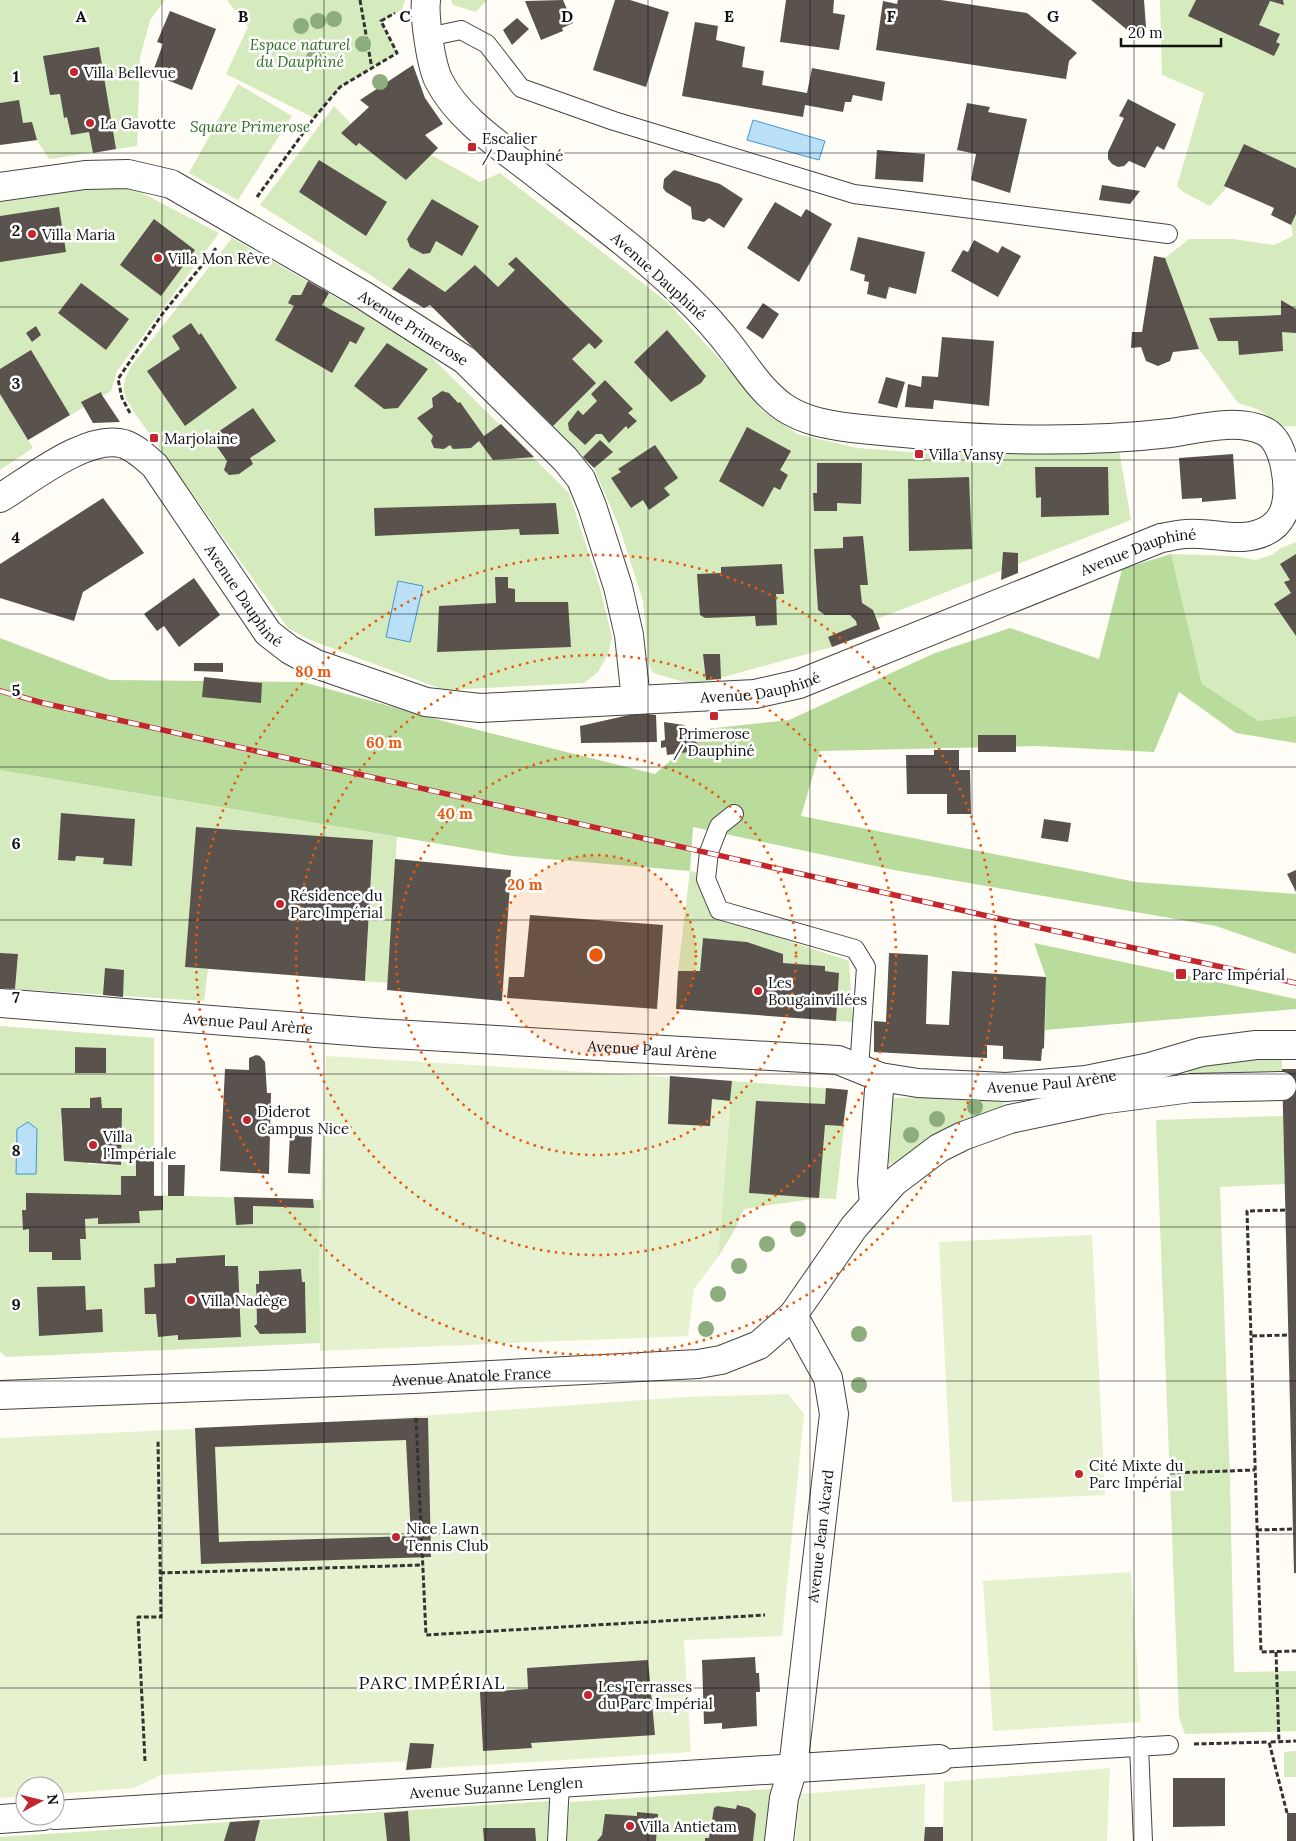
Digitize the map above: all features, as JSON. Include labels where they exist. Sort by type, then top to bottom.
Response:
[{"type":"street","name":"Avenue Dauphiné","points":[[0,498],[78,450],[94,444],[123,444],[140,452],[155,466],[268,633],[290,650],[316,664],[426,702],[480,708],[755,694],[799,684],[1161,538],[1186,534],[1243,537],[1266,532],[1280,521],[1292,506],[1281,450],[1266,431],[1237,425],[1146,435],[1017,439],[849,427],[810,421],[784,407],[763,388],[724,339],[685,296],[637,252],[464,116],[438,80],[428,37],[425,10],[426,0]]},
{"type":"street","name":"Avenue Primerose","points":[[0,187],[85,175],[128,174],[171,184],[364,295],[465,360],[565,459],[581,479],[592,506],[618,587],[629,635],[636,700]]},
{"type":"street","name":"Avenue Paul Arène","points":[[0,1004],[376,1033],[838,1060],[870,1073],[918,1083],[1006,1087],[1047,1085],[1122,1074],[1200,1052],[1256,1045],[1296,1045]]},
{"type":"street","points":[[870,1073],[874,1204]]},
{"type":"street","name":"Avenue Paul Arène","points":[[874,1204],[894,1182],[939,1148],[963,1136],[1010,1119],[1075,1104],[1191,1088],[1282,1086]]},
{"type":"street","name":"Avenue Anatole France","points":[[0,1395],[414,1379],[698,1364],[721,1360],[759,1345],[793,1315],[854,1226],[874,1204]]},
{"type":"street","name":"Avenue Jean Aicard","points":[[779,1841],[784,1798],[793,1768],[834,1414],[828,1378],[793,1315]]},
{"type":"street","name":"Avenue Suzanne Lenglen","points":[[65,1814],[939,1760]]},
{"type":"street","points":[[0,1819],[15,1818]]},
{"type":"lane","points":[[428,37],[461,30],[487,44],[522,88],[614,121],[854,194],[1168,234]]},
{"type":"lane","points":[[734,814],[719,826],[709,852],[706,879],[718,910],[855,949],[866,968],[870,1073]]},
{"type":"lane","points":[[939,1760],[1169,1745]]},
{"type":"lane","points":[[1139,1746],[1143,1841]]},
{"type":"lane","points":[[557,1841],[560,1783]]},
{"type":"path","points":[[360,0],[372,69]]},
{"type":"path","points":[[1285,1210],[1248,1211],[1261,1652],[1296,1651]]},
{"type":"path","points":[[1252,1336],[1288,1335]]},
{"type":"path","points":[[416,1418],[426,1635],[765,1615]]},
{"type":"path","points":[[145,1761],[138,1617],[161,1617],[158,1440]]},
{"type":"path","points":[[1170,1473],[1255,1470]]},
{"type":"path","points":[[1257,1530],[1293,1529]]},
{"type":"path","points":[[160,1573],[423,1565]]},
{"type":"path","points":[[1276,1652],[1279,1742]]},
{"type":"path","points":[[1169,1745],[1296,1741]]},
{"type":"path","points":[[1268,1742],[1287,1813]]},
{"type":"green space","points":[[0,0],[165,0],[150,20],[140,58],[137,146],[49,159],[37,140],[0,145]]},
{"type":"green space","name":"Espace naturel du Dauphiné","points":[[227,0],[405,0],[402,10],[381,21],[397,53],[340,87],[314,118],[226,74],[248,27]]},
{"type":"green space","points":[[451,0],[487,0],[476,12],[453,5]]},
{"type":"green space","points":[[1160,0],[1296,0],[1296,168],[1244,144],[1227,187],[1210,206],[1183,192],[1177,186],[1204,93],[1162,75]]},
{"type":"green space","name":"Square Primerose","points":[[238,84],[292,116],[238,200],[189,173]]},
{"type":"green space","points":[[334,106],[406,180],[431,155],[480,182],[500,173],[667,302],[726,366],[762,410],[797,434],[857,448],[936,454],[1119,450],[1131,520],[877,619],[880,629],[832,647],[695,685],[653,673],[649,664],[643,601],[620,529],[594,468],[430,305],[392,289],[260,205]]},
{"type":"green space","points":[[107,187],[124,187],[140,192],[219,233],[117,371],[111,391],[28,440],[33,448],[0,470],[0,202]]},
{"type":"green space","points":[[1296,214],[1296,426],[1284,427],[1257,409],[1238,403],[1199,349],[1165,258],[1189,239],[1233,239],[1274,245],[1293,236],[1291,225]]},
{"type":"green space","points":[[232,238],[419,345],[569,493],[600,588],[612,637],[608,654],[598,672],[584,683],[444,690],[310,640],[288,628],[136,415],[124,391],[125,380],[132,365]]},
{"type":"green space","points":[[1296,542],[1296,716],[1259,721],[1202,684],[1171,554],[1234,556],[1255,560],[1272,555],[1281,548]]},
{"type":"green space","points":[[1171,554],[1202,684],[1259,721],[1296,716],[1296,743],[1236,733],[1179,692],[1154,752],[1037,746],[820,751],[801,816],[1136,882],[1296,894],[1296,954],[1216,926],[894,870],[693,827],[690,871],[512,856],[0,770],[0,638],[110,680],[303,682],[458,725],[655,774],[706,729],[789,720],[935,653],[1010,628],[1099,659],[1122,569]]},
{"type":"green space","points":[[0,770],[397,837],[388,983],[365,981],[373,840],[197,827],[186,967],[208,969],[204,1001],[15,989],[18,955],[0,953]],"holes":[[[62,813],[135,819],[132,866],[104,864],[104,858],[76,856],[75,861],[58,860]]]},
{"type":"green space","points":[[690,871],[701,874],[714,916],[849,961],[853,1022],[836,1021],[839,973],[825,971],[825,966],[783,963],[783,954],[747,942],[703,938],[700,971],[678,971]]},
{"type":"green space","points":[[1034,943],[1296,999],[1296,1009],[1045,1030],[1046,977]]},
{"type":"green space","points":[[0,1026],[154,1038],[154,1195],[321,1200],[319,1245],[321,1343],[6,1357],[0,1351]],"holes":[[[75,1047],[106,1048],[106,1073],[75,1073]],[[101,1097],[102,1108],[122,1108],[121,1165],[64,1161],[64,1132],[61,1132],[62,1108],[90,1108],[90,1098]],[[85,1209],[86,1239],[80,1239],[80,1260],[62,1252],[29,1252],[29,1229],[23,1229]],[[225,1256],[229,1338],[178,1340],[178,1335],[158,1337],[156,1314],[145,1314],[144,1288],[155,1287],[154,1264],[176,1263],[176,1258]],[[301,1269],[302,1282],[305,1282],[306,1332],[260,1334],[254,1326],[257,1324],[256,1284],[259,1284],[259,1271]]]},
{"type":"green space","points":[[1282,1054],[1282,1077],[1189,1079],[1188,1065]]},
{"type":"green space","points":[[326,1056],[732,1081],[718,1257],[694,1289],[688,1336],[320,1351],[319,1245]]},
{"type":"green space","points":[[732,1081],[848,1090],[836,1199],[819,1198],[744,1209],[734,1231],[718,1257]]},
{"type":"green space","points":[[1003,1095],[1005,1110],[899,1164],[885,1163],[890,1098]]},
{"type":"green space","points":[[1283,1116],[1285,1184],[1220,1187],[1230,1480],[1234,1672],[1296,1671],[1296,1731],[1185,1734],[1179,1717],[1156,1120]]},
{"type":"green space","points":[[1092,1235],[1105,1495],[952,1502],[939,1242]]},
{"type":"green space","name":"Nice Lawn Tennis Club","points":[[788,1394],[804,1414],[782,1636],[684,1640],[691,1752],[406,1770],[405,1761],[161,1775],[134,1788],[65,1793],[65,1776],[15,1776],[15,1797],[0,1798],[0,1438],[322,1423],[684,1397]]},
{"type":"green space","points":[[1131,1572],[1141,1722],[993,1731],[983,1581]]},
{"type":"green space","points":[[1296,1751],[1296,1777],[1284,1777],[1284,1752]]},
{"type":"green space","points":[[1110,1768],[1107,1841],[943,1841],[944,1782]]},
{"type":"green space","points":[[925,1784],[924,1841],[795,1841],[800,1794]]},
{"type":"green space","points":[[773,1789],[767,1841],[566,1841],[570,1802]]},
{"type":"green space","points":[[550,1801],[547,1841],[0,1841],[0,1837]]},
{"type":"water","points":[[753,120],[825,141],[819,160],[747,140]]},
{"type":"water","points":[[398,581],[423,586],[410,642],[386,637]]},
{"type":"water","points":[[28,1122],[37,1129],[36,1174],[16,1174],[17,1129]]},
{"type":"building","points":[[563,0],[573,23],[562,28],[563,31],[541,40],[525,1]]},
{"type":"building","points":[[615,0],[630,0],[669,12],[646,87],[593,70]]},
{"type":"building","points":[[786,0],[834,0],[833,13],[845,15],[839,50],[780,42]]},
{"type":"building","points":[[898,0],[941,0],[1027,13],[1077,53],[1069,61],[1066,79],[876,50],[883,1],[897,4]]},
{"type":"building","points":[[1091,0],[1144,0],[1146,27],[1137,38]]},
{"type":"building","points":[[1196,0],[1283,0],[1284,5],[1270,1],[1259,25],[1280,34],[1276,42],[1280,44],[1274,56],[1188,16]]},
{"type":"building","points":[[170,11],[216,29],[192,90],[152,74],[163,44],[157,42]]},
{"type":"building","points":[[517,18],[529,29],[512,45],[503,30]]},
{"type":"building","points":[[695,22],[718,26],[716,40],[745,47],[742,67],[764,71],[762,85],[807,93],[812,68],[885,82],[882,101],[853,95],[851,102],[845,102],[843,112],[805,105],[803,117],[682,96]]},
{"type":"building","points":[[99,47],[116,149],[93,153],[89,132],[71,135],[67,117],[64,118],[60,94],[50,95],[43,56]]},
{"type":"building","points":[[413,65],[425,98],[443,124],[425,135],[438,148],[406,180],[359,143],[356,146],[341,133],[369,107],[360,100]]},
{"type":"building","points":[[1128,99],[1176,124],[1164,150],[1157,146],[1145,168],[1129,161],[1124,166],[1118,167],[1108,159],[1108,152],[1124,118],[1119,116]]},
{"type":"building","points":[[19,100],[23,123],[32,122],[37,140],[0,145],[0,103]]},
{"type":"building","points":[[967,103],[990,107],[988,112],[1027,119],[1010,193],[971,180],[976,154],[957,150]]},
{"type":"building","points":[[1244,144],[1296,168],[1296,214],[1291,225],[1271,215],[1274,208],[1224,186]]},
{"type":"building","points":[[877,150],[925,154],[923,182],[875,179]]},
{"type":"building","points":[[319,160],[387,202],[366,236],[299,192]]},
{"type":"building","points":[[674,170],[720,184],[743,199],[724,228],[709,218],[704,222],[692,219],[691,207],[666,192],[663,188],[664,179]]},
{"type":"building","points":[[1102,185],[1140,191],[1130,204],[1099,200]]},
{"type":"building","points":[[432,199],[479,226],[462,256],[436,241],[430,253],[423,254],[410,247],[407,239]]},
{"type":"building","points":[[775,202],[801,217],[806,209],[832,224],[799,282],[747,248]]},
{"type":"building","name":"Villa Maria","points":[[59,207],[66,252],[0,262],[0,216]]},
{"type":"building","name":"Villa Mon Rêve","points":[[154,219],[195,250],[161,296],[120,265]]},
{"type":"building","points":[[858,237],[925,252],[916,294],[889,287],[886,299],[867,294],[869,282],[864,281],[865,275],[850,270]]},
{"type":"building","points":[[974,240],[998,253],[1002,246],[1021,256],[998,297],[951,271],[963,250],[968,252]]},
{"type":"building","points":[[1154,256],[1165,258],[1199,349],[1173,352],[1170,361],[1158,366],[1146,361],[1141,347],[1131,348],[1132,332],[1142,332]]},
{"type":"building","points":[[516,257],[603,341],[595,349],[589,343],[572,359],[596,383],[553,426],[430,305],[424,308],[392,289],[409,268],[445,292],[475,265],[498,287],[515,270],[508,264]]},
{"type":"building","points":[[308,281],[329,293],[322,305],[365,328],[356,344],[350,341],[332,373],[275,340],[294,306],[288,303],[292,295],[301,295]]},
{"type":"building","points":[[81,283],[129,319],[106,350],[58,313]]},
{"type":"building","points":[[1281,300],[1296,309],[1296,333],[1282,332],[1283,351],[1239,355],[1238,341],[1218,341],[1209,318],[1281,315]]},
{"type":"building","points":[[763,303],[779,314],[763,339],[746,328]]},
{"type":"building","points":[[191,323],[199,335],[201,333],[237,388],[185,426],[147,371],[180,349],[172,336]]},
{"type":"building","points":[[36,326],[41,335],[32,342],[26,333]]},
{"type":"building","points":[[667,330],[706,376],[701,383],[671,402],[634,362]]},
{"type":"building","points":[[942,337],[994,341],[989,406],[934,400],[933,409],[905,407],[908,384],[921,387],[922,376],[938,377]]},
{"type":"building","points":[[387,343],[428,369],[398,408],[384,409],[354,386]]},
{"type":"building","points":[[31,350],[70,415],[28,440],[0,394],[0,369]]},
{"type":"building","points":[[886,377],[905,382],[897,408],[878,403]]},
{"type":"building","points":[[605,380],[633,409],[628,413],[637,421],[628,429],[626,426],[609,443],[602,434],[596,434],[585,445],[569,430],[568,423],[578,410],[583,415],[597,401],[591,394]]},
{"type":"building","points":[[442,391],[449,393],[458,403],[460,402],[484,436],[501,424],[534,457],[493,460],[479,441],[471,448],[453,449],[450,445],[444,449],[434,448],[431,441],[433,436],[417,418],[433,407],[432,398]]},
{"type":"building","points":[[101,392],[120,422],[93,423],[81,402]]},
{"type":"building","points":[[253,408],[276,441],[250,458],[253,464],[239,474],[229,475],[224,470],[227,461],[213,441],[215,434]]},
{"type":"building","points":[[747,427],[791,451],[780,470],[788,475],[780,490],[774,487],[763,507],[719,481]]},
{"type":"building","points":[[600,440],[613,452],[594,468],[583,457]]},
{"type":"building","points":[[655,445],[678,478],[664,488],[670,495],[649,510],[643,500],[631,508],[611,478],[621,472],[618,469]]},
{"type":"building","points":[[1233,454],[1236,499],[1202,502],[1202,498],[1182,499],[1179,458]]},
{"type":"building","points":[[817,463],[862,463],[861,504],[837,503],[837,511],[814,511],[813,493],[817,493]]},
{"type":"building","points":[[1035,467],[1108,467],[1109,515],[1041,517],[1041,497],[1036,498]]},
{"type":"building","points":[[969,477],[972,549],[909,551],[908,479]]},
{"type":"building","points":[[103,498],[144,553],[83,592],[74,621],[0,598],[0,564]]},
{"type":"building","points":[[556,503],[559,534],[520,535],[519,529],[375,536],[374,508]]},
{"type":"building","points":[[863,536],[868,585],[860,585],[862,603],[873,610],[880,629],[832,647],[828,637],[857,625],[850,615],[825,615],[818,610],[814,549],[843,548],[843,537]]},
{"type":"building","points":[[1003,552],[1018,553],[1018,573],[1001,580]]},
{"type":"building","points":[[1296,554],[1296,636],[1274,604],[1291,593],[1284,582],[1290,580],[1280,564]]},
{"type":"building","points":[[782,564],[784,594],[776,594],[777,625],[756,626],[755,616],[705,618],[700,615],[697,574],[721,573],[721,567]]},
{"type":"building","points":[[495,577],[508,577],[508,588],[515,589],[515,602],[568,602],[571,647],[437,652],[439,606],[496,603]]},
{"type":"building","points":[[194,578],[220,615],[179,647],[164,626],[157,631],[144,614]]},
{"type":"building","points":[[703,654],[720,654],[721,679],[706,680]]},
{"type":"building","points":[[194,663],[223,663],[223,672],[194,671]]},
{"type":"building","points":[[204,677],[262,683],[261,703],[202,697]]},
{"type":"building","points":[[638,713],[656,715],[657,742],[581,743],[580,726]]},
{"type":"building","points":[[664,722],[684,725],[702,750],[667,755],[666,747],[661,748],[661,741],[665,740]]},
{"type":"building","points":[[978,735],[1016,735],[1016,752],[978,752]]},
{"type":"building","points":[[934,750],[959,750],[959,770],[970,770],[971,814],[947,814],[947,794],[907,794],[906,755],[934,755]]},
{"type":"building","points":[[61,813],[135,819],[132,866],[103,864],[104,858],[76,856],[75,861],[58,860]]},
{"type":"building","points":[[1044,819],[1071,823],[1068,842],[1041,838]]},
{"type":"building","name":"Résidence du Parc Impérial","points":[[196,827],[373,840],[365,981],[185,967]]},
{"type":"building","points":[[395,859],[511,870],[502,1001],[387,990]]},
{"type":"building","points":[[1296,870],[1296,892],[1287,874]]},
{"type":"building","points":[[530,915],[663,925],[657,1009],[507,998],[509,977],[524,977]]},
{"type":"building","name":"Les Bougainvillées","points":[[703,938],[747,942],[783,954],[783,963],[825,966],[825,971],[839,973],[836,1021],[676,1009],[678,971],[700,971]]},
{"type":"building","points":[[0,953],[18,954],[15,989],[0,988]]},
{"type":"building","points":[[889,953],[928,955],[926,1024],[949,1025],[952,971],[1046,977],[1044,1048],[1042,1049],[1041,1061],[1003,1059],[1003,1046],[987,1045],[987,1058],[874,1052],[874,1021],[886,1022]]},
{"type":"building","points":[[105,968],[124,970],[123,997],[103,995]]},
{"type":"building","points":[[75,1047],[106,1048],[106,1073],[75,1073]]},
{"type":"building","name":"Diderot Campus Nice","points":[[256,1055],[260,1056],[265,1062],[267,1093],[271,1093],[269,1174],[220,1171],[225,1069],[249,1070],[249,1058]]},
{"type":"building","points":[[1282,1069],[1296,1069],[1296,1573],[1294,1573]]},
{"type":"building","points":[[670,1076],[732,1081],[730,1101],[712,1099],[710,1126],[668,1124]]},
{"type":"building","points":[[826,1088],[848,1090],[843,1126],[825,1125],[819,1198],[749,1193],[756,1101],[825,1104]]},
{"type":"building","name":"Villa l'Impériale","points":[[101,1097],[102,1108],[122,1108],[121,1165],[64,1161],[61,1108],[90,1108],[90,1098]]},
{"type":"building","points":[[290,1134],[312,1134],[310,1174],[288,1173]]},
{"type":"building","points":[[136,1156],[154,1156],[154,1196],[163,1196],[163,1210],[139,1211],[140,1223],[98,1224],[98,1218],[85,1219],[86,1239],[80,1239],[81,1260],[52,1260],[52,1252],[29,1252],[29,1229],[23,1230],[22,1210],[26,1210],[26,1193],[121,1195],[121,1176],[136,1176]]},
{"type":"building","points":[[168,1165],[185,1165],[184,1196],[168,1196]]},
{"type":"building","points":[[234,1197],[313,1199],[314,1208],[253,1206],[253,1224],[236,1225]]},
{"type":"building","name":"Villa Nadège","points":[[225,1255],[225,1266],[238,1266],[241,1337],[178,1340],[178,1335],[158,1337],[156,1314],[145,1314],[144,1288],[155,1287],[154,1264],[176,1263],[176,1258]]},
{"type":"building","points":[[301,1269],[302,1282],[305,1282],[306,1333],[260,1334],[254,1326],[257,1324],[256,1284],[259,1284],[259,1271]]},
{"type":"building","points":[[85,1286],[86,1310],[102,1309],[103,1332],[39,1336],[37,1287]]},
{"type":"building","points":[[428,1418],[431,1557],[201,1564],[195,1428]],"holes":[[[406,1440],[411,1536],[219,1542],[215,1447]]]},
{"type":"building","points":[[755,1657],[756,1673],[759,1673],[760,1692],[756,1692],[757,1726],[722,1729],[722,1723],[704,1724],[702,1660]]},
{"type":"building","points":[[648,1660],[655,1735],[531,1743],[532,1748],[483,1751],[480,1692],[528,1689],[527,1668]]},
{"type":"building","points":[[410,1743],[434,1744],[431,1768],[406,1770]]},
{"type":"building","points":[[1173,1778],[1225,1778],[1225,1826],[1173,1827]]},
{"type":"building","points":[[737,1805],[749,1808],[756,1814],[753,1841],[705,1841],[705,1838],[709,1838],[714,1808],[717,1806],[736,1809]]},
{"type":"building","points":[[408,1811],[410,1841],[387,1841],[384,1813]]},
{"type":"building","name":"Villa Antietam","points":[[637,1812],[658,1814],[656,1841],[597,1841],[602,1835],[605,1814],[637,1816]]},
{"type":"building","points":[[1287,1813],[1296,1813],[1296,1841],[1287,1841]]},
{"type":"building","points":[[260,1820],[255,1841],[224,1841],[230,1822]]},
{"type":"building","points":[[925,1827],[943,1827],[943,1841],[924,1841]]},
{"type":"building","points":[[483,1828],[535,1828],[536,1841],[484,1841]]},
{"type":"railway","points":[[0,691],[43,703],[1041,928],[1296,983]]},
{"type":"place","name":"Villa Bellevue","points":[[74,72]]},
{"type":"place","name":"La Gavotte","points":[[90,123]]},
{"type":"place","name":"Escalier / Dauphiné","points":[[472,147]]},
{"type":"place","name":"Villa Maria","points":[[32,234]]},
{"type":"place","name":"Villa Mon Rêve","points":[[158,258]]},
{"type":"place","name":"Marjolaine","points":[[154,438]]},
{"type":"place","name":"Villa Vansy","points":[[919,454]]},
{"type":"place","name":"Primerose / Dauphiné","points":[[714,716]]},
{"type":"place","name":"Résidence du Parc Impérial","points":[[280,904]]},
{"type":"place","name":"Parc Impérial","points":[[1181,974]]},
{"type":"place","name":"Les Bougainvillées","points":[[758,991]]},
{"type":"place","name":"Diderot Campus Nice","points":[[247,1120]]},
{"type":"place","name":"Villa l'Impériale","points":[[93,1145]]},
{"type":"place","name":"Villa Nadège","points":[[191,1300]]},
{"type":"place","name":"Cité Mixte du Parc Impérial","points":[[1079,1474]]},
{"type":"place","name":"Nice Lawn Tennis Club","points":[[396,1537]]},
{"type":"place","name":"Les Terrasses du Parc Impérial","points":[[588,1695]]},
{"type":"place","name":"Villa Antietam","points":[[630,1826]]},
{"type":"district","name":"PARC IMPÉRIAL","points":[[432,1682]]}]
